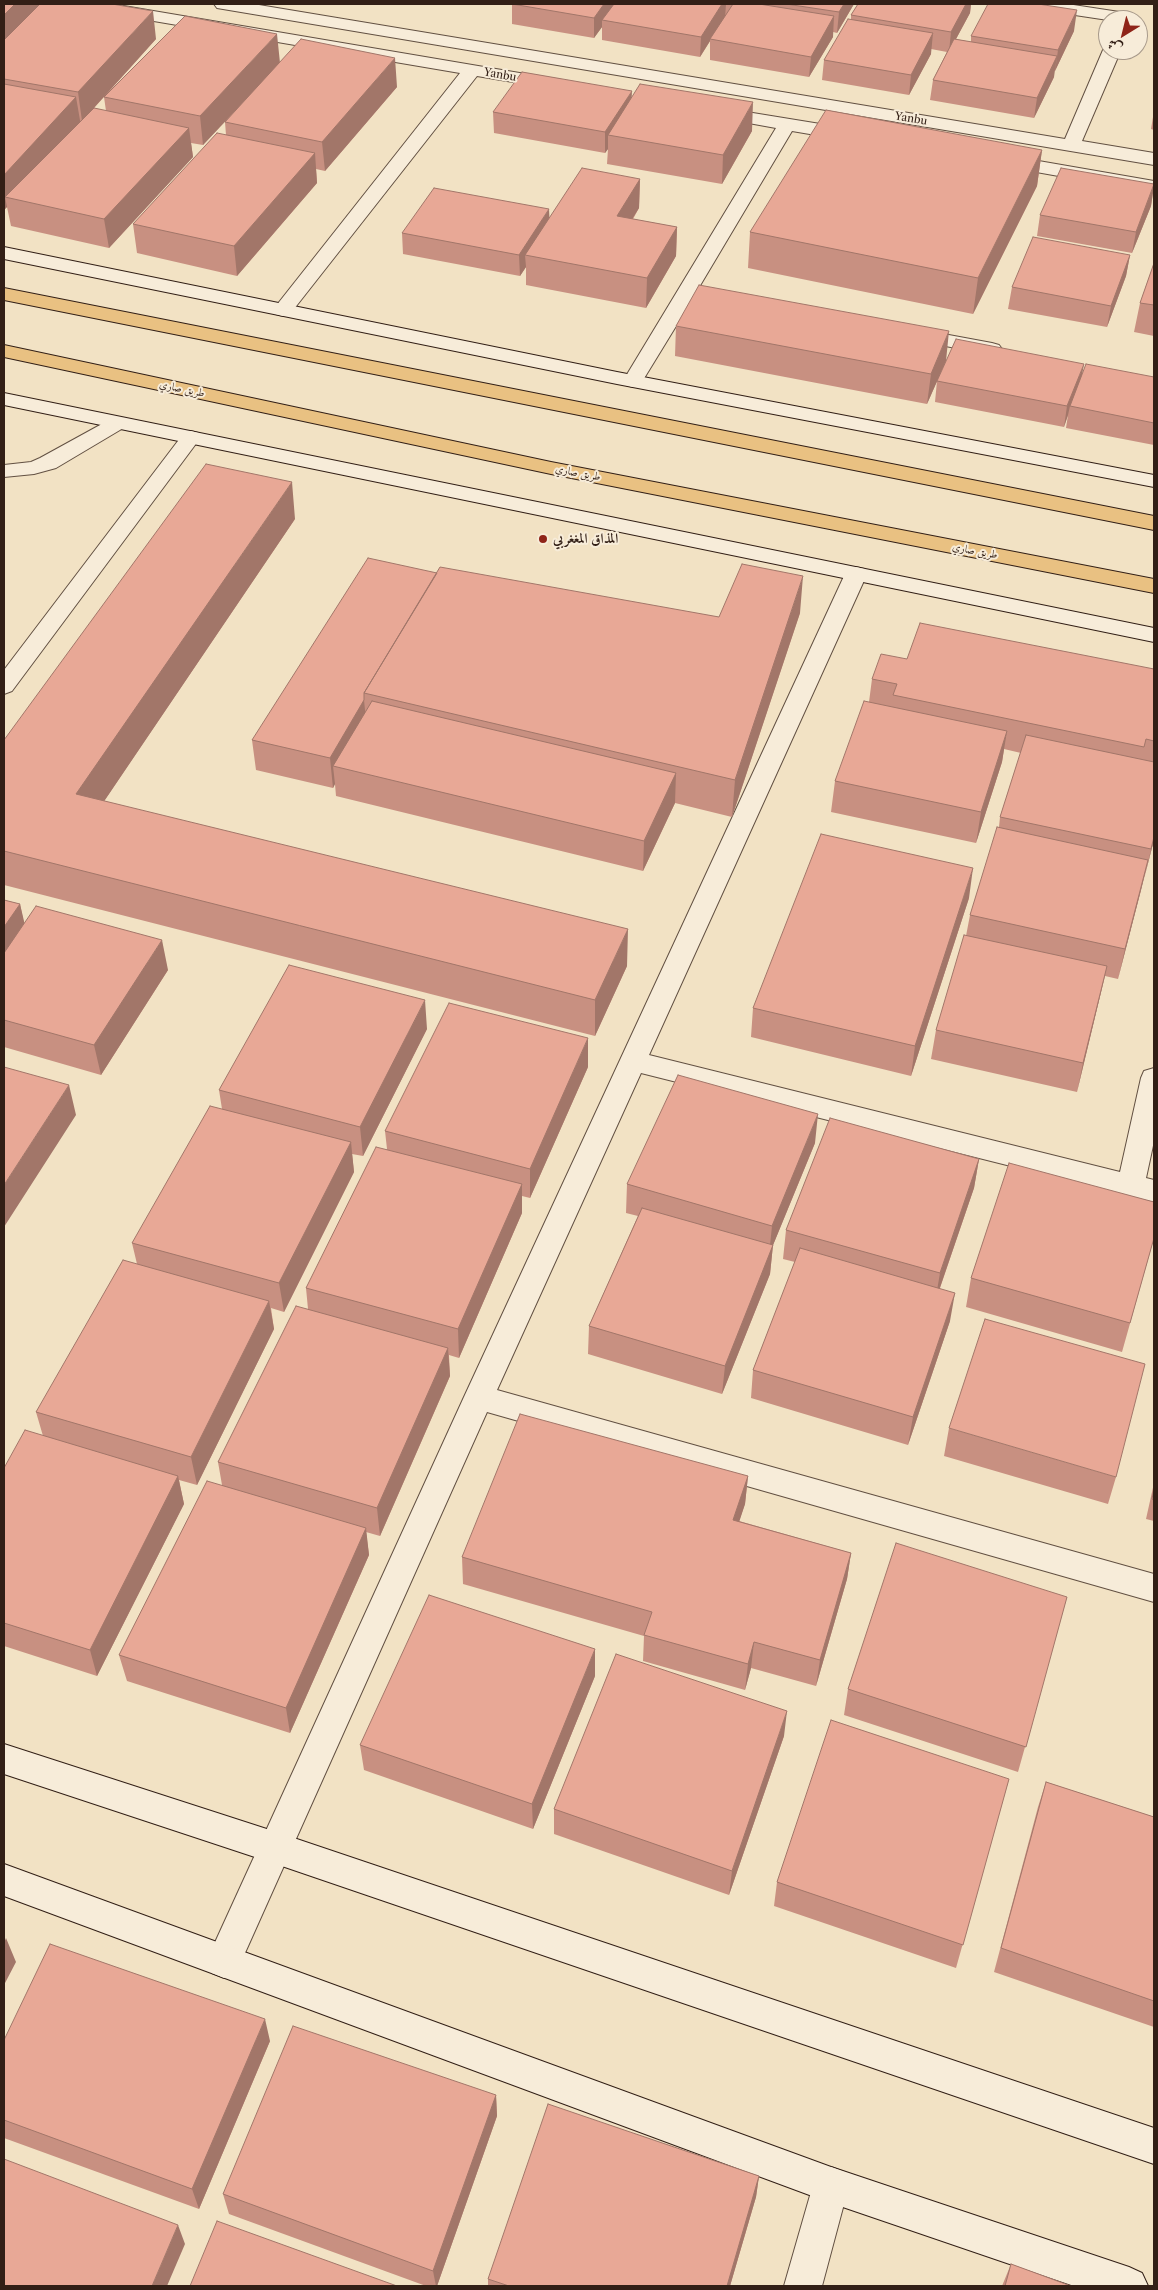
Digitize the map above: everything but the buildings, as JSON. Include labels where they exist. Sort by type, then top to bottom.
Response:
[{"type":"main road","points":[[4,294],[1154,523]]},
{"type":"main road","name":"طريق صاري","points":[[4,351],[551,468],[1154,586]]},
{"type":"street","name":"Yanbu","points":[[83,4],[570,87]]},
{"type":"street","name":"Yanbu","points":[[223,4],[1154,159]]},
{"type":"street","points":[[1035,4],[1098,11]]},
{"type":"street","points":[[1070,145],[1108,60]]},
{"type":"street","points":[[282,310],[472,70]]},
{"type":"street","points":[[698,109],[864,137]]},
{"type":"street","points":[[633,381],[787,124]]},
{"type":"street","points":[[990,158],[1154,187]]},
{"type":"street","points":[[4,253],[633,381],[1154,481]]},
{"type":"street","points":[[686,293],[754,305]]},
{"type":"street","points":[[891,330],[1008,352]]},
{"type":"street","points":[[4,399],[1154,635]]},
{"type":"street","points":[[4,471],[34,468],[48,463],[118,423]]},
{"type":"street","points":[[4,686],[191,437]]},
{"type":"street","points":[[224,1961],[479,1397],[856,574]]},
{"type":"street","points":[[633,1062],[1142,1188],[1154,1078]]},
{"type":"street","points":[[479,1397],[1154,1588]]},
{"type":"street","points":[[4,1759],[276,1848],[1154,2146]]},
{"type":"street","points":[[4,1880],[831,2185],[1129,2286]]},
{"type":"street","points":[[803,2286],[831,2185]]},
{"type":"place","name":"المذاق المغغربي","points":[[543,539]]}]
